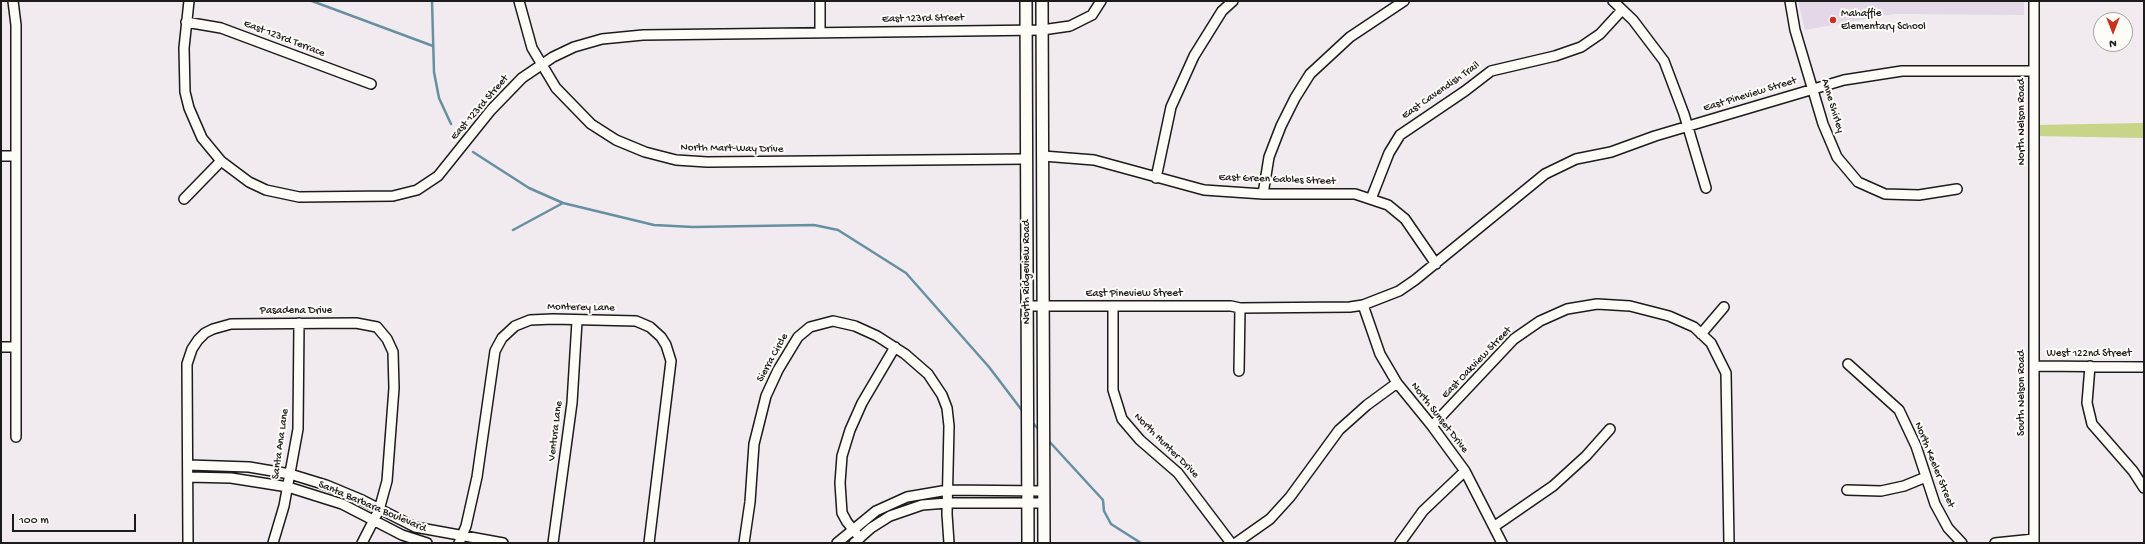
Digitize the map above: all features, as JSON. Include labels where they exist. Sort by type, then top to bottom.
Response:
[{"type":"main road","name":"North Ridgeview Road","points":[[1026,1],[1028,543]]},
{"type":"main road","name":"North Ridgeview Road","points":[[1042,1],[1044,543]]},
{"type":"street","points":[[13,1],[16,25],[16,436]]},
{"type":"street","name":"East 123rd Street","points":[[189,1],[186,22],[184,74],[189,108],[202,138],[221,161],[234,173],[249,182],[283,194],[299,197],[393,196],[405,194],[428,184],[438,176],[500,100],[522,78],[541,65],[574,47],[617,37],[820,32],[1026,30]]},
{"type":"street","name":"North Mart-Way Drive","points":[[519,1],[526,30],[541,65],[556,88],[591,124],[616,140],[645,152],[676,160],[707,162],[1026,159]]},
{"type":"street","points":[[820,1],[820,32]]},
{"type":"street","points":[[1026,30],[1042,30],[1070,26],[1092,15],[1101,1]]},
{"type":"street","points":[[1156,178],[1171,107],[1194,56],[1222,11],[1233,1]]},
{"type":"street","points":[[1263,194],[1269,157],[1281,126],[1295,98],[1310,74],[1350,37],[1404,1]]},
{"type":"street","points":[[1613,1],[1633,20],[1664,61],[1688,127],[1706,188]]},
{"type":"street","name":"Anne Shirley","points":[[1790,1],[1796,30],[1814,88],[1823,124],[1837,157],[1858,182],[1885,194],[1919,195],[1958,190]]},
{"type":"street","name":"North Nelson Road","points":[[2034,1],[2034,244]]},
{"type":"street","name":"East Cavendish Trail","points":[[1371,199],[1389,153],[1400,135],[1466,91],[1491,71],[1555,56],[1581,47],[1600,34],[1622,10]]},
{"type":"street","name":"East 123rd Terrace","points":[[186,22],[221,28],[371,84]]},
{"type":"street","name":"East Pineview Street","points":[[1027,306],[1231,306],[1240,308],[1350,308],[1363,305],[1399,291],[1436,264],[1545,174],[1576,159],[1611,152],[1814,88],[1844,80],[1902,71],[2034,71]]},
{"type":"street","points":[[1,156],[16,156]]},
{"type":"street","name":"East Green Gables Street","points":[[1043,156],[1094,160],[1204,190],[1263,194],[1355,194],[1388,205],[1405,219],[1436,264]]},
{"type":"street","points":[[184,198],[221,161]]},
{"type":"street","name":"South Nelson Road","points":[[2034,244],[2034,541]]},
{"type":"street","name":"East Oakview Street","points":[[1432,426],[1514,339],[1540,320],[1567,309],[1597,304],[1630,306],[1669,316],[1694,327],[1711,343],[1726,373],[1729,543]]},
{"type":"street","name":"North Sunset Drive","points":[[1363,305],[1380,354],[1397,383],[1432,426],[1465,471],[1495,526],[1502,543]]},
{"type":"street","name":"North Hunter Drive","points":[[1113,306],[1112,380],[1115,400],[1122,419],[1140,440],[1164,460],[1190,487],[1231,543]]},
{"type":"street","points":[[1701,334],[1724,307]]},
{"type":"street","points":[[1239,371],[1240,308]]},
{"type":"street","name":"Monterey Lane","points":[[461,540],[477,477],[495,351],[502,338],[509,330],[522,322],[553,319],[626,320],[643,323],[661,337],[671,361],[649,543]]},
{"type":"street","name":"Ventura Lane","points":[[552,543],[572,403],[577,320]]},
{"type":"street","name":"Sierra Circle","points":[[744,543],[750,502],[754,444],[760,417],[773,379],[798,337],[818,324],[841,322],[877,336],[895,347],[928,374],[942,394],[949,418],[949,543]]},
{"type":"street","name":"Pasadena Drive","points":[[188,543],[187,364],[192,349],[205,333],[231,324],[299,323],[356,323],[371,325],[377,327],[383,333],[390,345],[393,357],[394,415],[389,469],[379,510],[362,543]]},
{"type":"street","name":"Santa Ana Lane","points":[[273,543],[288,487],[298,429],[299,323]]},
{"type":"street","points":[[1,347],[16,347]]},
{"type":"street","points":[[895,347],[862,403],[844,450],[840,470],[840,497],[842,513],[857,540],[881,522],[900,512],[922,505],[948,503],[1044,503]]},
{"type":"street","name":"North Keeler Street","points":[[1848,364],[1899,410],[1916,446],[1935,504],[1948,528],[1962,543]]},
{"type":"street","name":"West 122nd Street","points":[[2034,366],[2144,367]]},
{"type":"street","points":[[2090,366],[2087,403],[2092,424],[2128,465],[2144,488]]},
{"type":"street","points":[[1236,543],[1270,519],[1290,497],[1339,430],[1367,405],[1397,383]]},
{"type":"street","points":[[1495,526],[1553,486],[1586,456],[1610,429]]},
{"type":"street","name":"Santa Barbara Boulevard","points":[[188,465],[249,467],[290,474],[345,492],[415,527],[461,540],[503,543]]},
{"type":"street","points":[[1400,543],[1423,511],[1465,471]]},
{"type":"street","name":"Santa Barbara Boulevard","points":[[188,477],[231,478],[288,487],[342,504],[402,535],[427,543]]},
{"type":"street","points":[[1847,490],[1881,491],[1904,486],[1926,477]]},
{"type":"street","points":[[838,543],[852,529],[876,511],[897,500],[920,494],[948,490],[1044,491]]},
{"type":"street","points":[[1995,543],[2034,541]]},
{"type":"shaded area","name":"Mahaffie Elementary School","points":[[1798,1],[2024,1],[2024,15],[1894,14],[1805,30]]},
{"type":"green space","points":[[2144,123],[2144,138],[2034,136],[2034,125]]},
{"type":"waterway","points":[[312,1],[433,46]]},
{"type":"waterway","points":[[432,1],[434,72],[439,98],[451,124]]},
{"type":"waterway","points":[[473,152],[529,188],[563,203],[654,225],[693,227],[814,225],[838,230],[906,273],[989,367],[1024,413]]},
{"type":"waterway","points":[[513,230],[563,203]]},
{"type":"waterway","points":[[1031,421],[1040,431]]},
{"type":"waterway","points":[[1047,439],[1103,500],[1104,511],[1111,524],[1141,543]]},
{"type":"place","name":"Mahaffie Elementary School","points":[[1833,20]]}]
